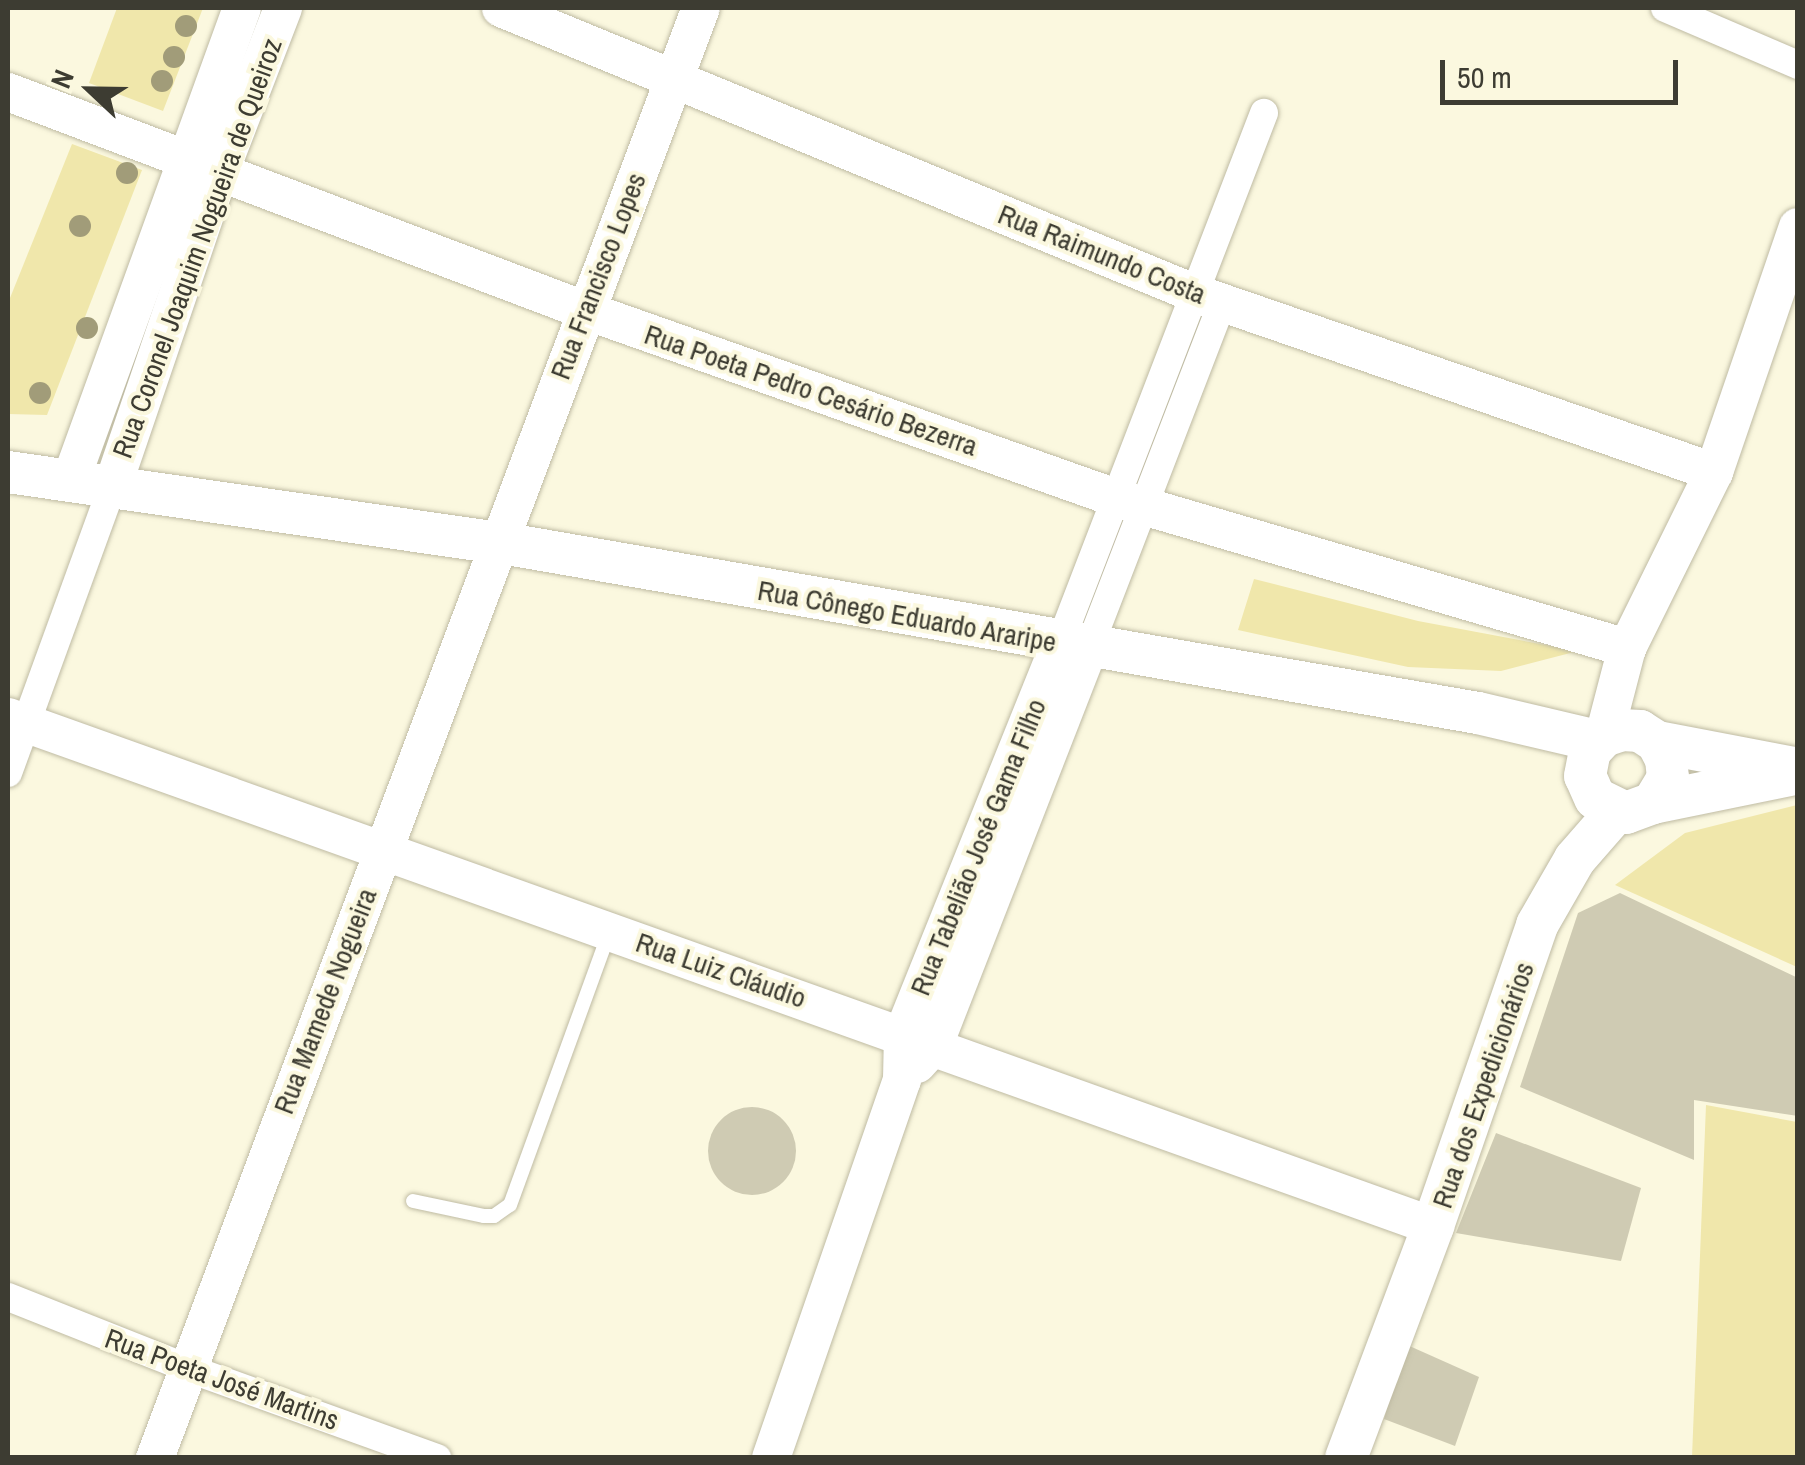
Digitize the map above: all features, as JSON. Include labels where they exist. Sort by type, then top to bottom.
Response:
[{"type":"main road","name":"Rua Coronel Joaquim Nogueira de Queiroz","points":[[70,482],[183,160],[242,8]]},
{"type":"main road","name":"Rua Coronel Joaquim Nogueira de Queiroz","points":[[112,488],[219,174],[283,8]]},
{"type":"main road","name":"Rua Raimundo Costa","points":[[500,8],[1208,298],[1714,472]]},
{"type":"main road","name":"Rua Francisco Lopes","points":[[497,544],[702,8]]},
{"type":"main road","name":"Rua Poeta Pedro Cesário Bezerra","points":[[8,92],[584,310],[1131,502],[1626,654]]},
{"type":"main road","points":[[1626,654],[1652,739],[1668,768],[1665,788],[1635,807],[1604,807],[1588,788],[1585,763],[1601,738],[1626,654],[1714,472],[1798,227]]},
{"type":"main road","name":"Rua Cônego Eduardo Araripe","points":[[8,472],[497,544],[1074,646],[1478,712],[1601,738],[1631,730],[1652,739],[1798,771]]},
{"type":"main road","name":"Rua Mamede Nogueira","points":[[155,1458],[497,544]]},
{"type":"main road","name":"Rua Tabelião José Gama Filho","points":[[771,1458],[902,1080],[1074,646]]},
{"type":"main road","name":"Rua Luiz Cláudio","points":[[17,720],[1434,1226]]},
{"type":"main road","name":"Rua Cônego Eduardo Araripe","points":[[1635,807],[1798,771]]},
{"type":"main road","name":"Rua dos Expedicionários","points":[[1346,1458],[1434,1226],[1538,925],[1576,859],[1635,807]]},
{"type":"street","points":[[1665,8],[1798,65]]},
{"type":"street","name":"Rua Tabelião José Gama Filho","points":[[1074,646],[1208,298],[1264,113]]},
{"type":"street","points":[[8,773],[17,720],[112,488]]},
{"type":"street","name":"Rua Poeta José Martins","points":[[8,1297],[186,1368],[437,1458]]},
{"type":"lane","points":[[412,1201],[484,1216],[494,1216],[510,1206],[610,930]]},
{"type":"shaded area","points":[[117,8],[203,8],[163,111],[89,83]]},
{"type":"shaded area","points":[[72,144],[142,170],[47,415],[8,414],[8,303]]},
{"type":"shaded area","points":[[1254,579],[1418,621],[1578,651],[1501,671],[1408,667],[1238,630]]},
{"type":"shaded area","points":[[1797,805],[1797,967],[1615,885],[1685,833]]},
{"type":"shaded area","points":[[1706,1105],[1797,1122],[1797,1457],[1692,1457]]},
{"type":"building","points":[[1620,893],[1798,978],[1798,1116],[1694,1100],[1694,1160],[1520,1087],[1578,913]]},
{"type":"building","points":[[743,1107],[761,1107],[777,1114],[789,1126],[796,1151],[789,1176],[777,1188],[761,1195],[743,1195],[727,1188],[715,1176],[708,1160],[708,1142],[715,1126],[727,1114]]},
{"type":"building","points":[[1496,1133],[1641,1188],[1621,1261],[1456,1233]]},
{"type":"building","points":[[1405,1344],[1479,1377],[1455,1446],[1384,1419]]}]
